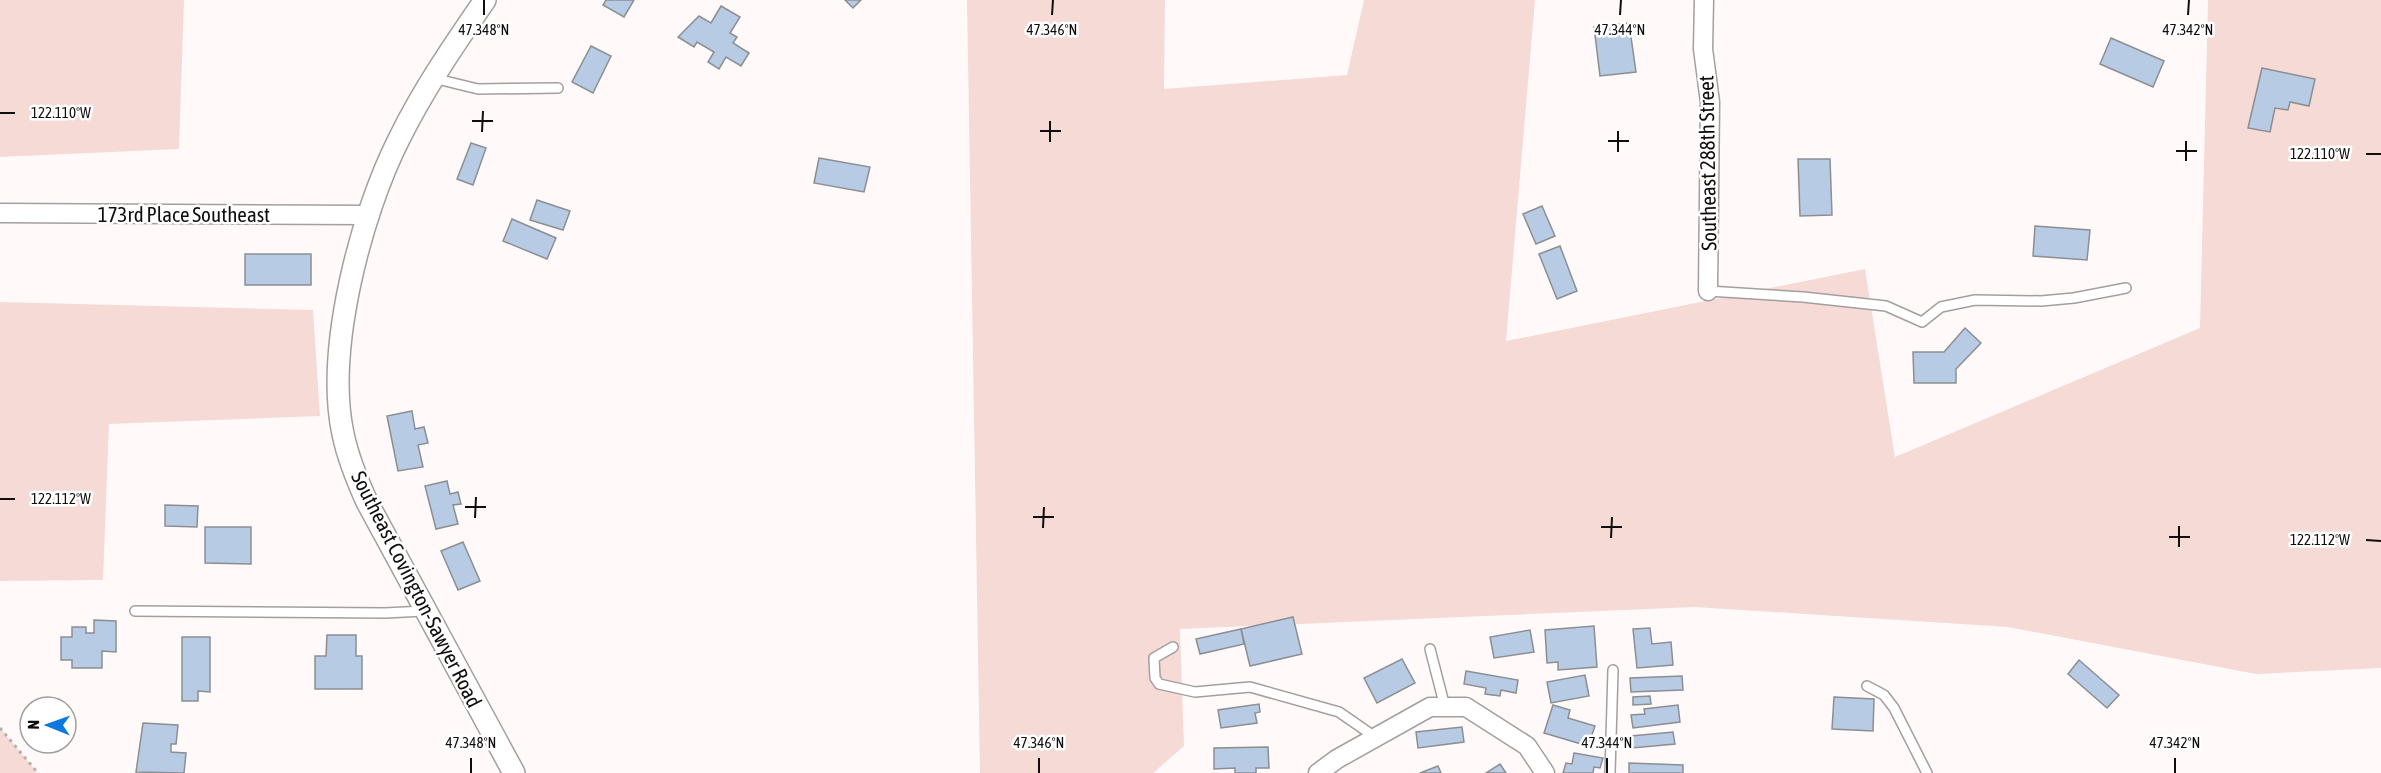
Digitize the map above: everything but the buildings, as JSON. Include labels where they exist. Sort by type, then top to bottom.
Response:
[{"type":"street","name":"Southeast Covington-Sawyer Road","points":[[485,0],[433,78],[395,147],[382,176],[368,215],[347,302],[339,374],[343,433],[355,474],[424,611],[514,773]]},
{"type":"street","name":"Southeast 288th Street","points":[[1704,0],[1703,49],[1710,102],[1708,291]]},
{"type":"street","name":"173rd Place Southeast","points":[[0,213],[368,215]]},
{"type":"street","points":[[1318,773],[1337,759],[1430,707],[1466,707],[1527,746],[1545,773]]},
{"type":"lane","points":[[433,78],[478,89],[558,88]]},
{"type":"lane","points":[[1708,291],[1803,297],[1886,306],[1922,322],[1941,307],[1975,300],[2052,300],[2126,288]]},
{"type":"lane","points":[[135,610],[385,613],[424,611]]},
{"type":"lane","points":[[1173,647],[1154,658],[1153,666],[1159,684],[1195,692],[1250,687],[1339,712],[1375,737]]},
{"type":"lane","points":[[1430,649],[1446,707]]},
{"type":"lane","points":[[1610,773],[1613,670]]},
{"type":"lane","points":[[1867,686],[1884,695],[1894,708],[1927,773]]},
{"type":"path","points":[[0,728],[38,773]]},
{"type":"shaded area","points":[[0,0],[184,0],[179,149],[0,157]]},
{"type":"shaded area","points":[[967,0],[1165,0],[1164,89],[1347,75],[1364,0],[1535,0],[1506,341],[1865,269],[1895,457],[2200,328],[2208,0],[2381,0],[2381,668],[2256,674],[2008,627],[1695,607],[1180,629],[1184,746],[1153,773],[980,773]]},
{"type":"shaded area","points":[[0,302],[313,310],[320,416],[109,424],[103,580],[0,581]]},
{"type":"shaded area","points":[[0,728],[18,749],[18,755],[23,755],[38,773],[0,773]]}]
